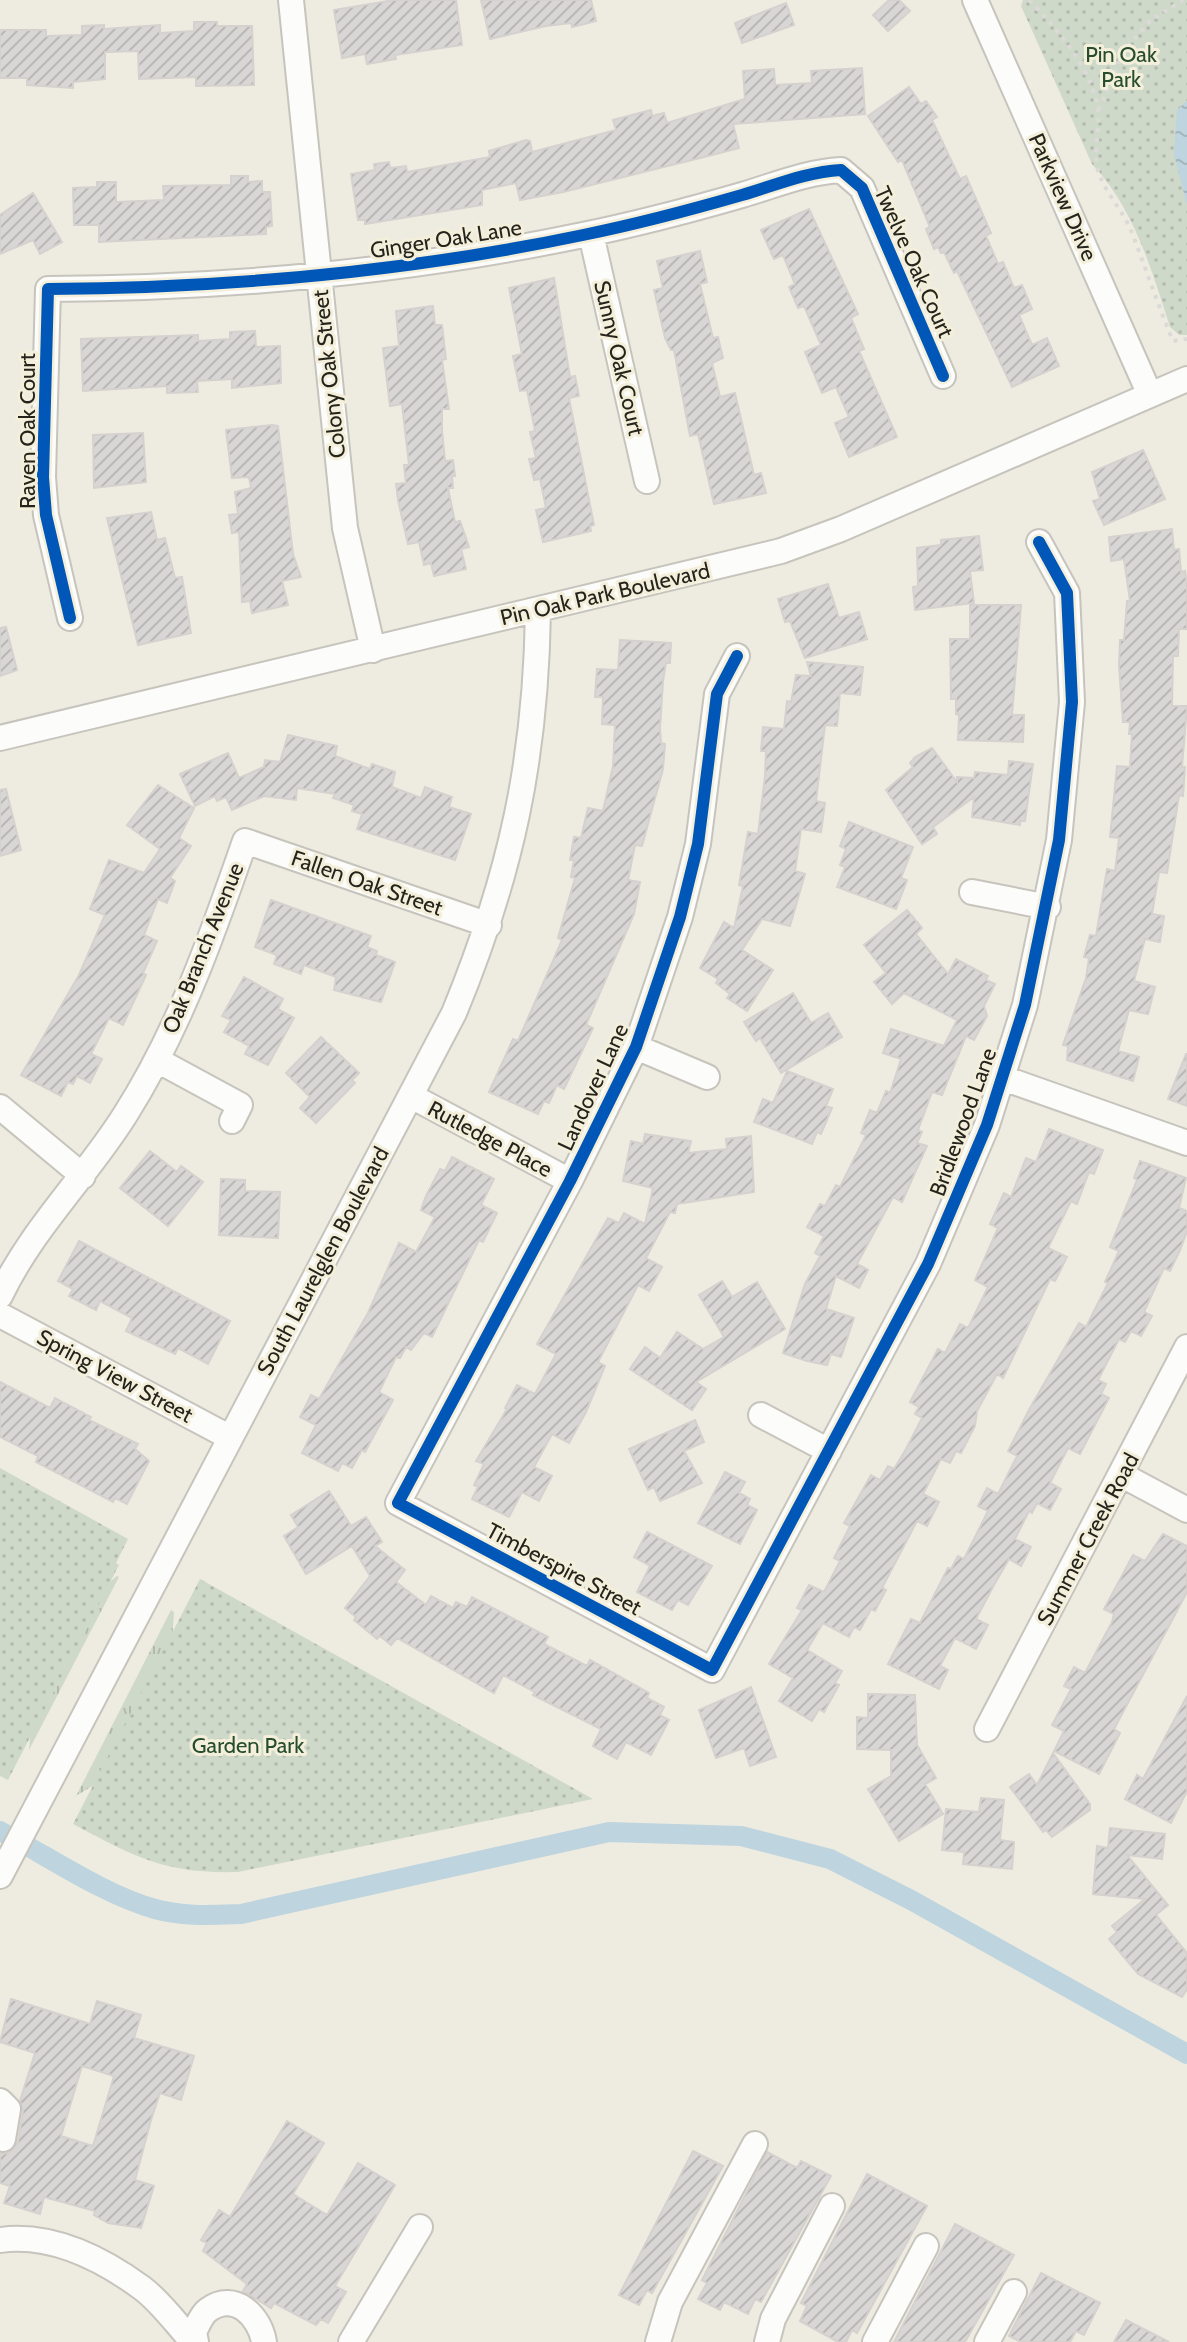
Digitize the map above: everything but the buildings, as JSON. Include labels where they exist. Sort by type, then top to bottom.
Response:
[{"type":"street","name":"Colony Oak Street","points":[[291,0],[345,528],[373,650]]},
{"type":"street","name":"Parkview Drive","points":[[975,0],[1150,395]]},
{"type":"street","name":"Ginger Oak Lane","points":[[48,289],[157,288],[319,278],[432,263],[591,234],[701,206],[810,172],[841,170]]},
{"type":"street","name":"Twelve Oak Court","points":[[841,170],[862,188],[943,376]]},
{"type":"street","name":"Sunny Oak Court","points":[[591,234],[647,481]]},
{"type":"street","name":"Raven Oak Court","points":[[48,289],[43,477],[46,515],[70,618]]},
{"type":"street","name":"Pin Oak Park Boulevard","points":[[0,738],[781,551],[841,529],[1187,379]]},
{"type":"street","name":"Bridlewood Lane","points":[[712,1670],[928,1264],[959,1195],[1003,1078],[1048,907],[1068,765],[1072,647],[1067,593],[1039,542]]},
{"type":"street","name":"South Laurelglen Boulevard","points":[[4,1869],[454,1013],[489,925],[523,799],[534,721],[538,610]]},
{"type":"street","name":"Landover Lane","points":[[398,1503],[570,1181],[636,1047],[680,917],[698,844],[717,694],[737,656]]},
{"type":"street","name":"Fallen Oak Street","points":[[245,841],[489,925]]},
{"type":"street","name":"Oak Branch Avenue","points":[[0,1296],[29,1248],[83,1176],[157,1060],[204,956],[245,841]]},
{"type":"street","points":[[972,892],[1048,907]]},
{"type":"street","points":[[636,1047],[707,1077]]},
{"type":"street","points":[[157,1060],[240,1105],[232,1121]]},
{"type":"street","points":[[1003,1078],[1187,1143]]},
{"type":"street","name":"Rutledge Place","points":[[411,1096],[570,1181]]},
{"type":"street","points":[[0,1107],[83,1176]]},
{"type":"street","name":"Spring View Street","points":[[0,1315],[229,1437]]},
{"type":"street","name":"Summer Creek Road","points":[[987,1729],[1187,1347]]},
{"type":"street","points":[[761,1415],[829,1451]]},
{"type":"street","points":[[1122,1475],[1187,1510]]},
{"type":"street","name":"Timberspire Street","points":[[398,1503],[712,1670]]},
{"type":"street","points":[[0,2101],[8,2109],[3,2139]]},
{"type":"street","points":[[658,2342],[670,2302],[755,2144]]},
{"type":"street","points":[[767,2342],[773,2319],[832,2206]]},
{"type":"street","points":[[351,2342],[420,2227]]},
{"type":"street","points":[[0,2240],[54,2241],[96,2261],[144,2289],[194,2342]]},
{"type":"street","points":[[875,2342],[926,2246]]},
{"type":"street","points":[[987,2342],[1014,2292]]},
{"type":"street","points":[[194,2342],[194,2332],[205,2311],[218,2305],[248,2309],[261,2324],[264,2342]]},
{"type":"path","points":[[1029,0],[1074,54],[1098,112]]},
{"type":"path","points":[[1183,0],[1151,20],[1124,51],[1098,112],[1095,158],[1100,176],[1131,230],[1152,295],[1173,341],[1187,339]]},
{"type":"green space","name":"Pin Oak Park","points":[[1023,0],[1187,0],[1187,335],[1179,335],[1170,327],[1131,220],[1092,164],[1021,6]]},
{"type":"green space","points":[[0,1468],[128,1539],[116,1563],[119,1565],[8,1780],[0,1776]]},
{"type":"green space","points":[[117,1576],[29,1750],[32,1714],[96,1593]]},
{"type":"green space","name":"Garden Park","points":[[200,1579],[593,1799],[238,1872],[190,1870],[151,1861],[73,1824]]},
{"type":"green space","points":[[171,1610],[174,1612],[172,1641],[99,1782],[76,1796]]},
{"type":"water","points":[[1187,101],[1187,205],[1174,154],[1177,110]]},
{"type":"waterway","points":[[0,1831],[96,1885],[136,1903],[166,1912],[209,1915],[241,1914],[609,1832],[741,1836],[830,1859],[911,1900],[1187,2054]]},
{"type":"cycle path","points":[[70,618],[46,515],[43,477],[48,289],[250,281],[450,259],[623,226],[722,201],[803,176],[841,170],[862,188],[943,376]]},
{"type":"cycle path","points":[[737,656],[717,694],[698,844],[680,917],[636,1047],[570,1181],[398,1503],[712,1670],[928,1264],[987,1125],[1025,1005],[1059,840],[1072,702],[1067,593],[1039,542]]}]
